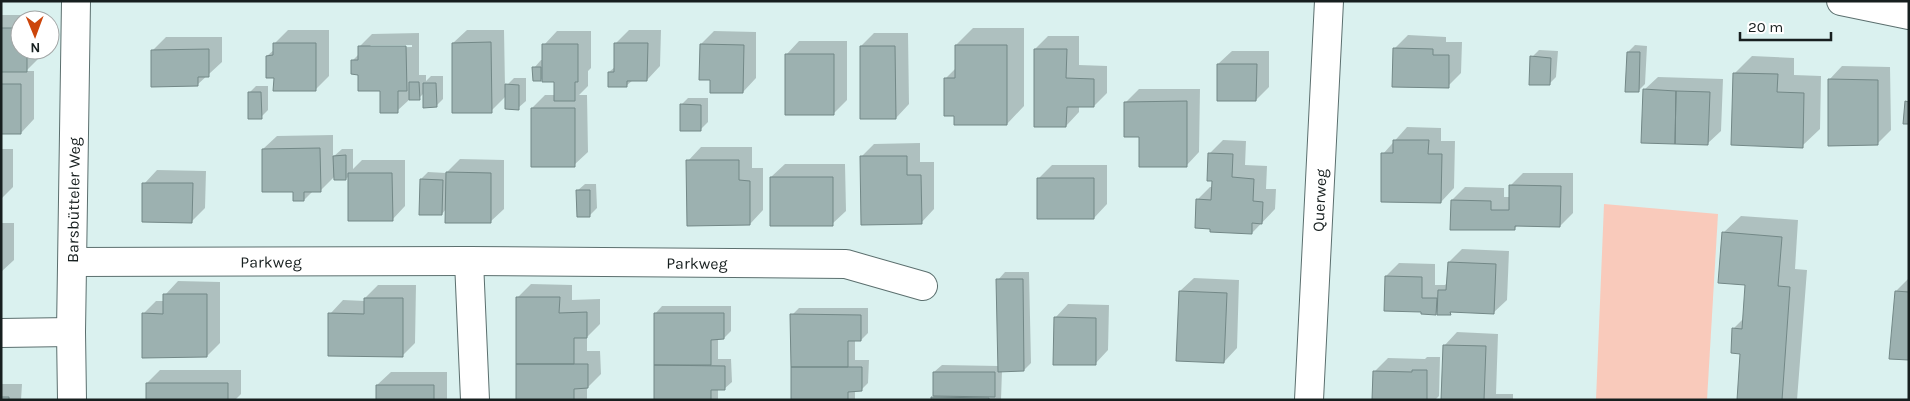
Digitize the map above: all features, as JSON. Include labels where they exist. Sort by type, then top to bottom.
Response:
[{"type":"street","name":"Barsbütteler Weg","points":[[72,400],[70,332],[73,262],[76,1]]},
{"type":"street","name":"Querweg","points":[[1308,400],[1329,1]]},
{"type":"street","points":[[1841,1],[1909,15]]},
{"type":"street","name":"Parkweg","points":[[73,262],[469,261],[846,264],[923,286]]},
{"type":"street","points":[[469,261],[474,400]]},
{"type":"street","points":[[1,333],[70,332]]},
{"type":"shaded area","points":[[1604,204],[1718,214],[1707,400],[1596,400]]},
{"type":"building","points":[[1,28],[10,28],[10,60],[27,60],[27,72],[1,72]]},
{"type":"building","points":[[491,42],[492,113],[452,113],[452,43]]},
{"type":"building","points":[[273,43],[316,43],[316,91],[273,91],[274,78],[266,78],[266,56],[273,55]]},
{"type":"building","points":[[614,43],[648,43],[647,81],[627,81],[627,87],[608,87],[608,72],[614,72]]},
{"type":"building","points":[[542,44],[578,44],[578,82],[575,82],[575,101],[554,101],[554,82],[542,82]]},
{"type":"building","points":[[700,44],[744,45],[743,93],[710,93],[710,80],[699,80]]},
{"type":"building","points":[[955,45],[1007,45],[1007,125],[954,125],[954,116],[944,116],[944,78],[955,78]]},
{"type":"building","points":[[358,46],[406,46],[407,91],[398,91],[398,113],[380,113],[380,91],[358,91],[358,75],[351,74],[351,60],[358,60]]},
{"type":"building","points":[[860,46],[895,46],[896,119],[860,119]]},
{"type":"building","points":[[1393,48],[1433,49],[1433,55],[1449,55],[1449,88],[1392,87]]},
{"type":"building","points":[[209,49],[209,77],[198,77],[198,86],[151,87],[151,50]]},
{"type":"building","points":[[1034,49],[1067,49],[1066,78],[1094,79],[1094,107],[1067,107],[1066,127],[1034,127]]},
{"type":"building","points":[[1627,52],[1640,52],[1639,92],[1625,92]]},
{"type":"building","points":[[785,54],[834,54],[834,115],[785,115]]},
{"type":"building","points":[[1530,56],[1551,58],[1550,85],[1529,85]]},
{"type":"building","points":[[1217,64],[1257,64],[1256,101],[1217,101]]},
{"type":"building","points":[[532,67],[541,67],[541,81],[533,81]]},
{"type":"building","points":[[1733,73],[1778,74],[1777,92],[1804,93],[1803,148],[1731,145]]},
{"type":"building","points":[[1828,79],[1878,80],[1878,145],[1828,146]]},
{"type":"building","points":[[409,82],[419,82],[420,100],[409,100]]},
{"type":"building","points":[[423,83],[436,83],[437,107],[423,108]]},
{"type":"building","points":[[1,84],[21,84],[21,134],[1,134]]},
{"type":"building","points":[[505,84],[519,85],[519,110],[505,109]]},
{"type":"building","points":[[1643,89],[1676,91],[1675,144],[1641,143]]},
{"type":"building","points":[[1676,91],[1710,92],[1708,145],[1675,144]]},
{"type":"building","points":[[248,92],[261,92],[262,119],[248,119]]},
{"type":"building","points":[[1187,101],[1187,167],[1139,167],[1139,137],[1124,137],[1124,102]]},
{"type":"building","points":[[1905,101],[1909,102],[1909,124],[1903,124]]},
{"type":"building","points":[[680,104],[701,105],[701,131],[680,131]]},
{"type":"building","points":[[531,108],[575,108],[575,167],[531,167]]},
{"type":"building","points":[[1393,140],[1429,140],[1428,154],[1442,154],[1441,203],[1381,202],[1381,153],[1393,153]]},
{"type":"building","points":[[320,148],[321,192],[304,192],[304,201],[293,201],[293,192],[262,192],[262,149]]},
{"type":"building","points":[[1208,153],[1233,154],[1232,177],[1254,179],[1253,201],[1263,202],[1262,224],[1252,223],[1252,234],[1210,232],[1210,229],[1195,228],[1196,199],[1211,200],[1212,181],[1207,181]]},
{"type":"building","points":[[346,155],[346,180],[334,180],[333,156]]},
{"type":"building","points":[[860,156],[907,156],[907,175],[921,175],[922,224],[861,225]]},
{"type":"building","points":[[686,160],[739,160],[739,180],[750,181],[750,225],[687,226]]},
{"type":"building","points":[[446,172],[491,173],[491,223],[445,223]]},
{"type":"building","points":[[348,173],[392,173],[393,221],[348,221]]},
{"type":"building","points":[[770,177],[833,177],[833,226],[770,226]]},
{"type":"building","points":[[1037,178],[1094,178],[1094,219],[1037,219]]},
{"type":"building","points":[[420,179],[443,180],[442,215],[419,215]]},
{"type":"building","points":[[142,183],[193,183],[192,223],[142,222]]},
{"type":"building","points":[[1509,185],[1561,186],[1560,227],[1515,226],[1515,230],[1450,230],[1451,200],[1491,201],[1491,210],[1509,210]]},
{"type":"building","points":[[576,190],[590,190],[590,217],[577,217]]},
{"type":"building","points":[[1722,232],[1782,237],[1778,286],[1790,287],[1782,400],[1737,400],[1740,354],[1731,353],[1732,328],[1742,329],[1745,285],[1718,283]]},
{"type":"building","points":[[1448,262],[1496,264],[1494,314],[1450,312],[1451,315],[1437,315],[1438,290],[1446,290]]},
{"type":"building","points":[[1385,276],[1422,277],[1422,298],[1437,298],[1436,315],[1421,314],[1421,312],[1384,311]]},
{"type":"building","points":[[996,279],[1023,279],[1024,371],[998,372]]},
{"type":"building","points":[[1179,291],[1227,293],[1224,363],[1176,361]]},
{"type":"building","points":[[1895,291],[1909,292],[1909,360],[1889,359]]},
{"type":"building","points":[[163,294],[207,294],[207,357],[142,358],[142,313],[163,314]]},
{"type":"building","points":[[516,297],[560,297],[559,313],[587,312],[587,338],[574,338],[574,364],[516,364]]},
{"type":"building","points":[[364,298],[403,298],[403,357],[328,356],[328,313],[364,314]]},
{"type":"building","points":[[654,313],[724,313],[724,339],[711,340],[711,365],[654,365]]},
{"type":"building","points":[[790,314],[861,315],[861,341],[848,341],[848,367],[791,367]]},
{"type":"building","points":[[1054,317],[1096,318],[1096,365],[1053,365]]},
{"type":"building","points":[[1443,345],[1486,346],[1484,400],[1441,400]]},
{"type":"building","points":[[516,364],[588,364],[588,388],[574,389],[574,400],[516,400]]},
{"type":"building","points":[[654,365],[725,366],[725,390],[711,390],[711,400],[654,400]]},
{"type":"building","points":[[791,367],[862,367],[862,391],[848,392],[848,400],[791,400]]},
{"type":"building","points":[[1412,370],[1427,370],[1427,400],[1372,400],[1373,371],[1412,372]]},
{"type":"building","points":[[933,372],[995,372],[995,397],[933,396]]},
{"type":"building","points":[[146,383],[228,383],[228,400],[146,400]]},
{"type":"building","points":[[376,385],[434,385],[434,400],[376,400]]},
{"type":"building","points":[[1,397],[9,397],[9,400],[1,400]]},
{"type":"building","points":[[931,397],[989,398],[989,400],[931,400]]}]
